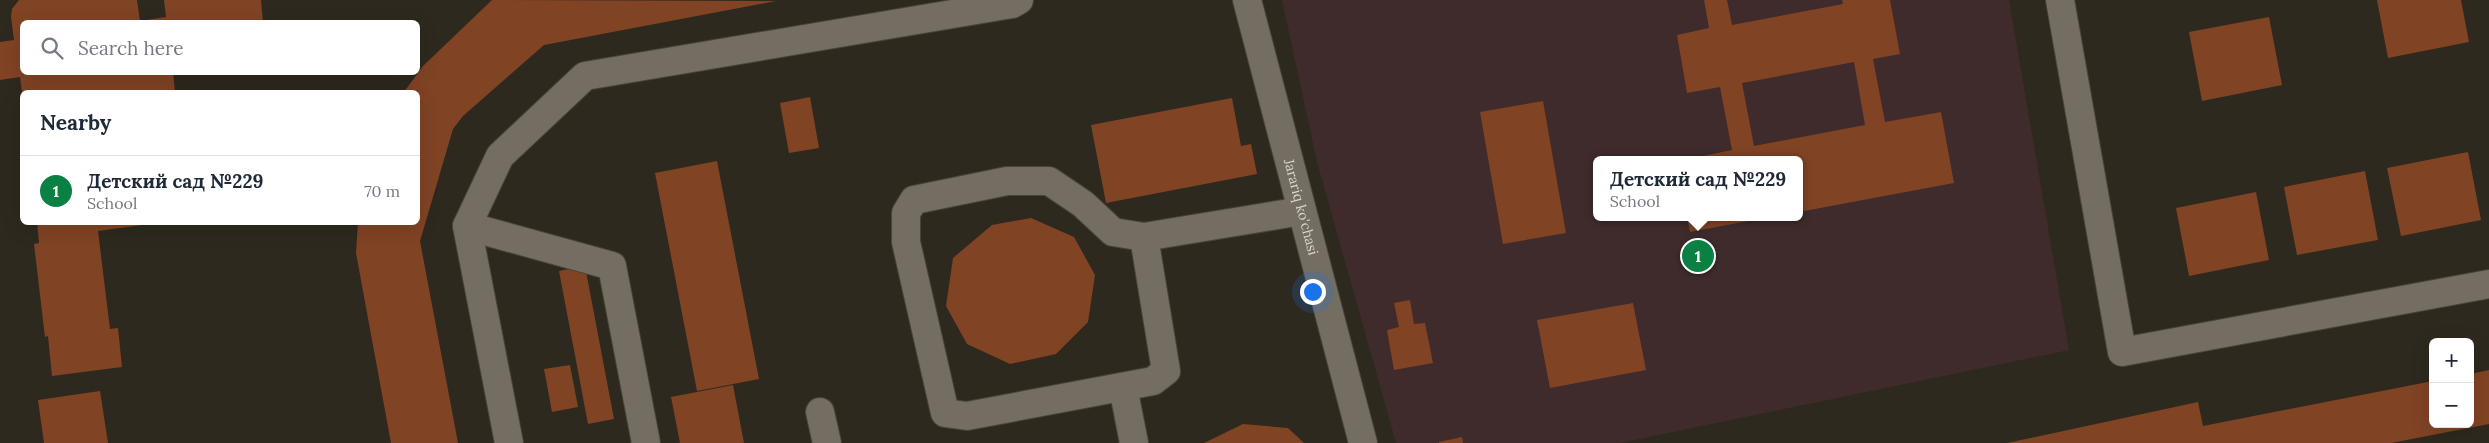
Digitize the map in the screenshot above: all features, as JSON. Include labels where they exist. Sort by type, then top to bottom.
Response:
[{"type":"street","points":[[509,443],[467,226],[500,156],[585,76],[1012,4],[1019,0]]},
{"type":"street","name":"Jarariq ko'chasi","points":[[1247,0],[1363,443]]},
{"type":"street","points":[[2060,0],[2122,352],[2489,284]]},
{"type":"street","points":[[1144,237],[1166,371],[1152,381],[1122,387],[967,416],[945,413],[906,242],[906,213],[914,200],[1007,181],[1049,181],[1083,204],[1113,232],[1144,237],[1302,211]]},
{"type":"street","points":[[467,226],[612,266],[646,443]]},
{"type":"street","points":[[1122,387],[1134,443]]},
{"type":"street","points":[[820,412],[827,443]]},
{"type":"shaded area","points":[[1282,0],[2009,0],[2069,350],[1620,443],[1396,443],[1317,162]]},
{"type":"building","points":[[19,0],[137,0],[140,20],[20,20],[20,75],[173,75],[175,90],[22,90],[20,77],[0,80],[0,42],[14,40],[11,17],[12,9]]},
{"type":"building","points":[[164,0],[261,0],[263,20],[146,20],[166,17]]},
{"type":"building","points":[[492,0],[776,1],[544,45],[463,116],[453,129],[420,241],[458,443],[391,443],[356,253],[358,225],[420,225],[420,90],[405,90],[416,75],[420,75],[420,70]]},
{"type":"building","points":[[1704,0],[1727,0],[1732,25],[1843,4],[1842,0],[1890,0],[1900,54],[1873,59],[1885,122],[1941,112],[1954,183],[1803,211],[1803,156],[1703,156],[1732,150],[1720,87],[1687,93],[1677,35],[1709,28]],"holes":[[[1854,62],[1865,125],[1754,146],[1742,83]]]},
{"type":"building","points":[[2377,0],[2461,0],[2469,42],[2388,58]]},
{"type":"building","points":[[2269,17],[2282,85],[2202,101],[2189,32]]},
{"type":"building","points":[[810,97],[819,148],[789,153],[780,103]]},
{"type":"building","points":[[1232,98],[1241,146],[1251,144],[1257,174],[1106,203],[1091,125]]},
{"type":"building","points":[[1543,101],[1566,233],[1503,244],[1480,112]]},
{"type":"building","points":[[2468,152],[2481,220],[2401,236],[2387,168]]},
{"type":"building","points":[[717,161],[759,379],[697,391],[655,173]]},
{"type":"building","points":[[2365,171],[2378,240],[2297,255],[2284,187]]},
{"type":"building","points":[[2256,192],[2269,260],[2189,276],[2176,208]]},
{"type":"building","points":[[1031,218],[1074,237],[1095,275],[1088,322],[1056,354],[1010,364],[967,344],[946,306],[953,258],[992,225]]},
{"type":"building","points":[[1688,221],[1748,221],[1690,232]]},
{"type":"building","points":[[37,225],[143,225],[98,231],[110,329],[118,328],[122,367],[52,376],[48,336],[45,337],[34,244],[39,243]]},
{"type":"building","points":[[585,266],[614,419],[588,424],[559,271]]},
{"type":"building","points":[[1410,300],[1414,324],[1425,323],[1433,363],[1394,370],[1387,330],[1399,327],[1394,303]]},
{"type":"building","points":[[1633,303],[1646,370],[1550,388],[1537,320]]},
{"type":"building","points":[[570,365],[578,407],[552,412],[544,369]]},
{"type":"building","points":[[2489,370],[2489,424],[2474,427],[2474,383],[2474,373]]},
{"type":"building","points":[[2429,382],[2429,428],[2468,428],[2391,443],[2007,443],[2198,402],[2203,426]]},
{"type":"building","points":[[733,385],[744,443],[680,443],[671,397]]},
{"type":"building","points":[[100,391],[108,443],[44,443],[38,400]]},
{"type":"building","points":[[1243,424],[1288,428],[1304,443],[1204,443]]},
{"type":"building","points":[[1462,437],[1463,443],[1439,443],[1439,442]]},
{"type":"place","name":"Детский сад №229","points":[[1698,256]]}]
